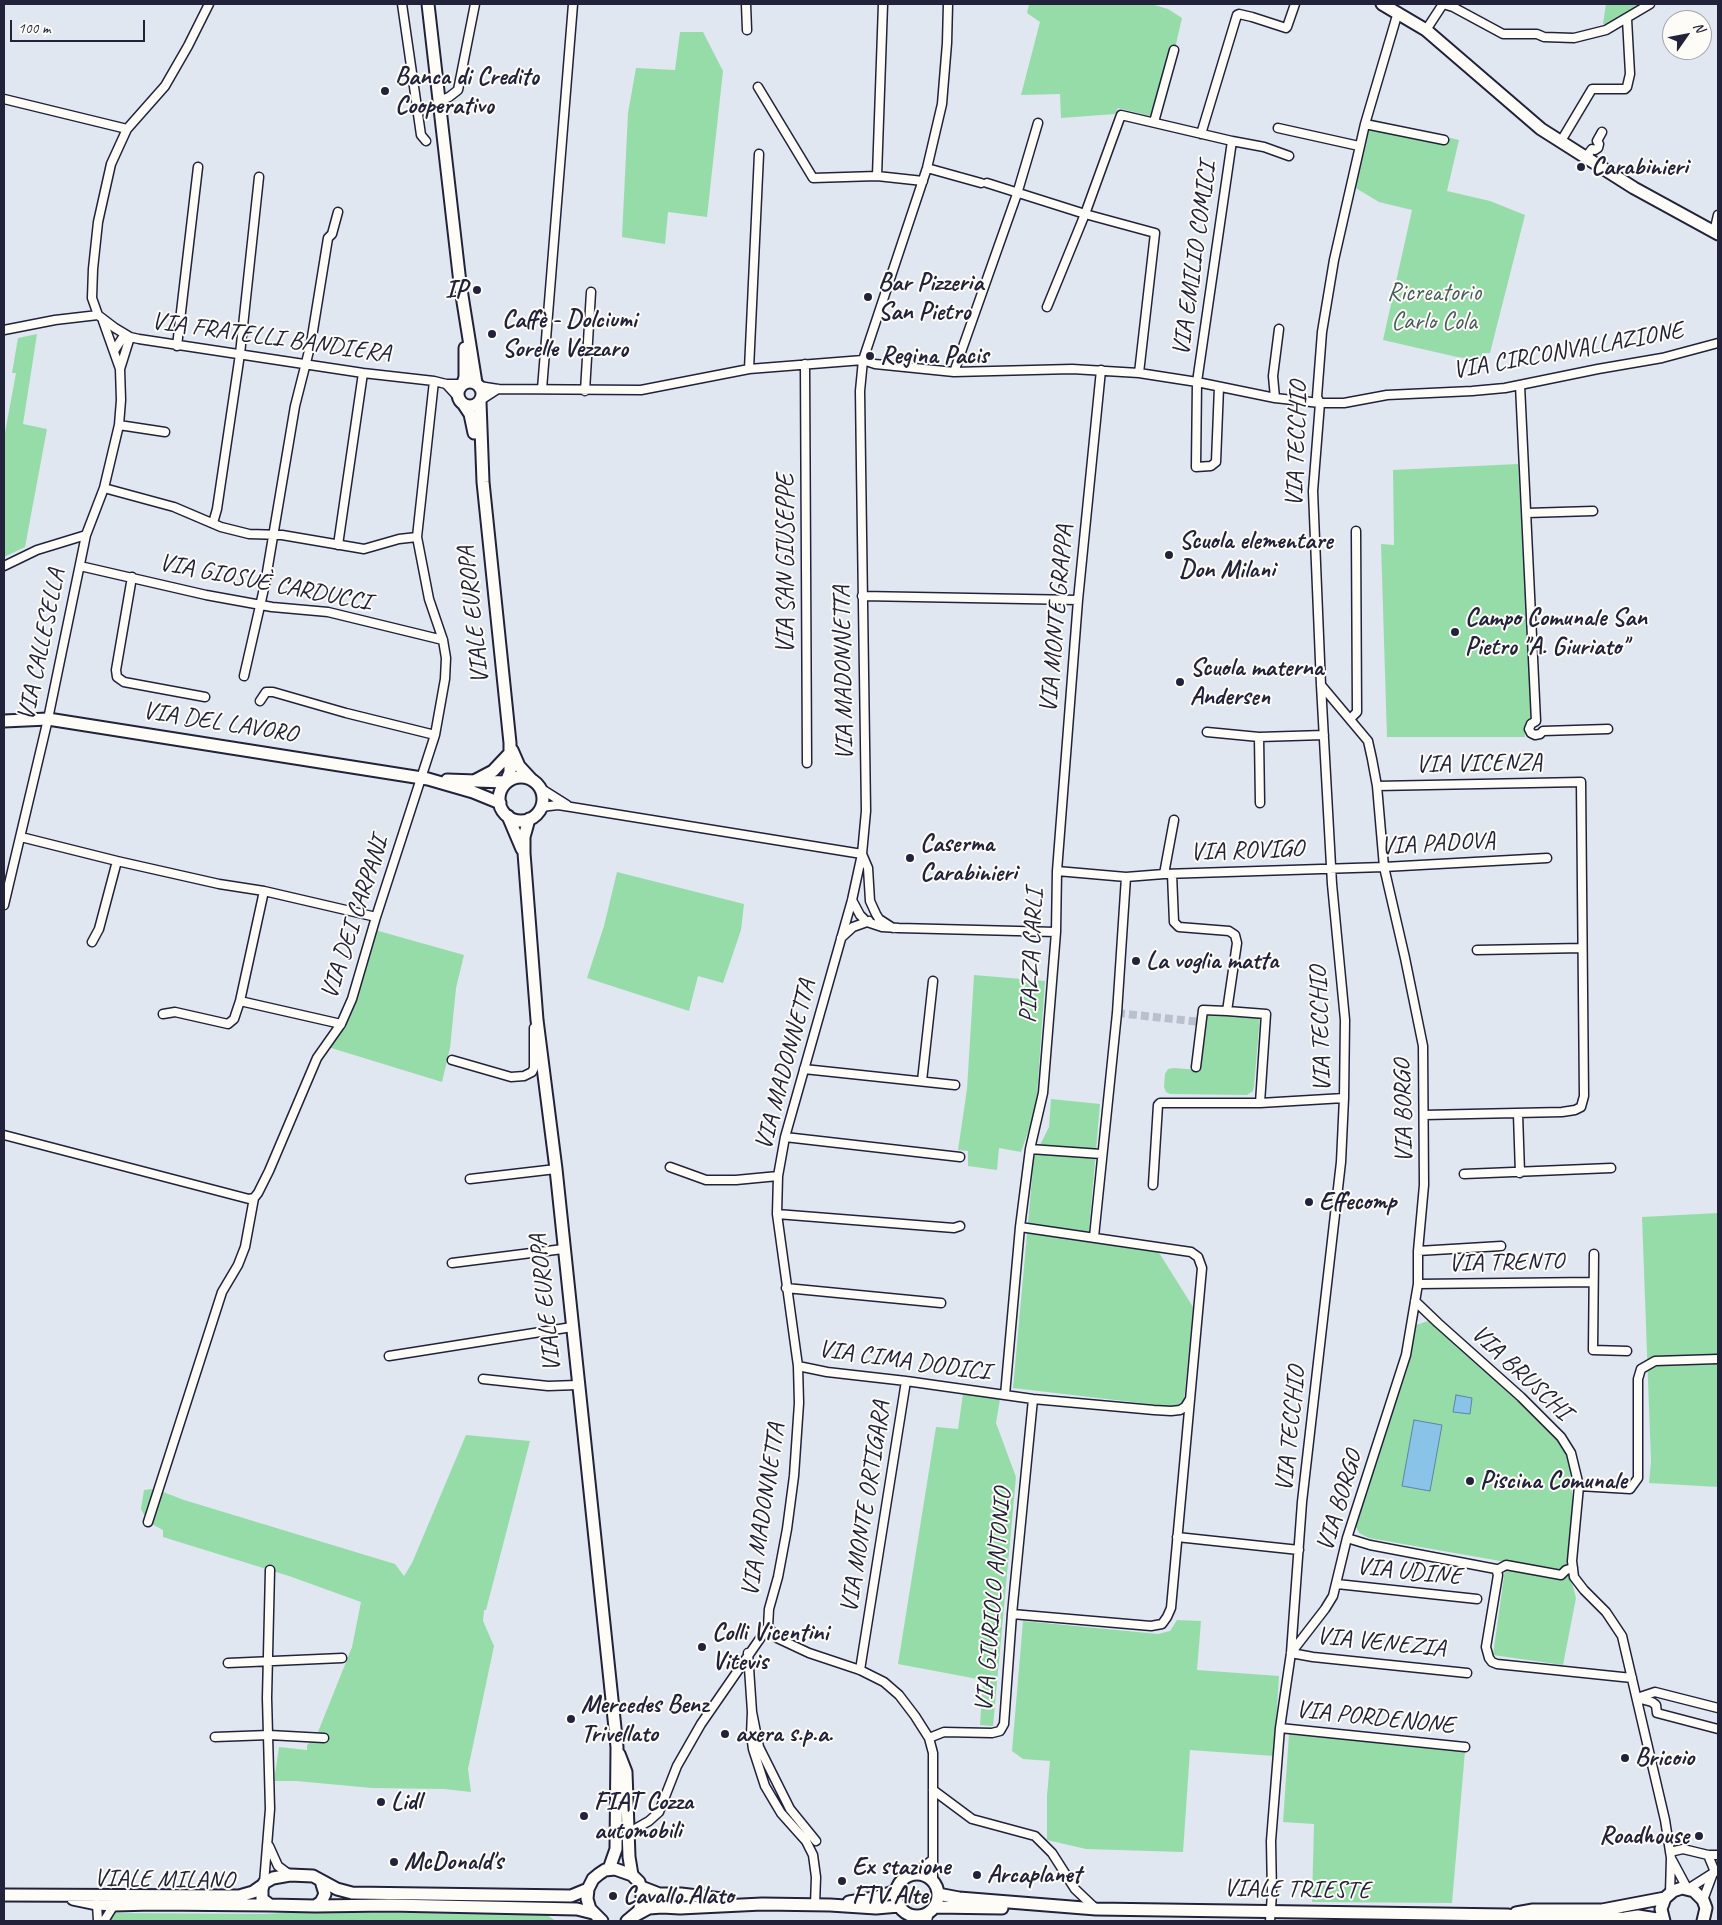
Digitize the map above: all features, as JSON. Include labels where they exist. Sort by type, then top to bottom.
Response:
[{"type":"main road","points":[[428,4],[463,299],[478,385],[482,391],[480,401],[483,482]]},
{"type":"main road","points":[[1382,4],[1426,30],[1541,129],[1561,141],[1589,153],[1634,188],[1716,233]]},
{"type":"main road","points":[[463,299],[466,367],[463,384],[458,390],[461,401],[470,414],[473,424],[483,482]]},
{"type":"main road","points":[[463,384],[470,382],[478,385]]},
{"type":"main road","points":[[461,401],[474,406],[480,401]]},
{"type":"main road","name":"VIALE EUROPA","points":[[483,482],[510,748],[510,772],[506,782]]},
{"type":"main road","name":"VIA DEL LAVORO","points":[[4,721],[48,719],[424,778],[506,782]]},
{"type":"main road","points":[[473,781],[493,771],[510,748]]},
{"type":"main road","name":"VIALE EUROPA","points":[[510,748],[517,762],[536,784]]},
{"type":"main road","points":[[518,777],[536,784],[543,800],[538,812],[529,819],[522,821],[504,813],[500,803],[500,792],[506,782],[518,777]]},
{"type":"main road","name":"VIA DEL LAVORO","points":[[424,778],[473,792],[500,803]]},
{"type":"main road","name":"VIALE EUROPA","points":[[508,816],[524,853]]},
{"type":"main road","name":"VIALE EUROPA","points":[[529,819],[524,837],[524,853],[537,1020],[556,1169],[577,1385],[594,1522],[617,1747],[616,1849],[609,1869]]},
{"type":"main road","name":"VIALE EUROPA","points":[[617,1747],[626,1772],[628,1833],[632,1875]]},
{"type":"main road","points":[[602,1921],[593,1913],[588,1904],[588,1889],[596,1876],[609,1869],[621,1870],[632,1875],[641,1887],[660,1894],[681,1894],[762,1904]]},
{"type":"main road","points":[[632,1918],[649,1908],[762,1904],[876,1908],[899,1906],[897,1891],[903,1880],[915,1874],[922,1875],[933,1881],[938,1894],[930,1914]]},
{"type":"main road","name":"VIALE MILANO","points":[[4,1894],[57,1896],[239,1896],[253,1892],[273,1878],[290,1875],[312,1876],[337,1889],[352,1893],[571,1896],[588,1889]]},
{"type":"main road","points":[[315,1906],[321,1902],[326,1894],[321,1881]]},
{"type":"main road","name":"VIALE MILANO","points":[[264,1884],[262,1898],[270,1904]]},
{"type":"main road","points":[[632,1918],[642,1902],[641,1887]]},
{"type":"main road","name":"VIALE TRIESTE","points":[[938,1894],[959,1898],[1092,1908],[1270,1916],[1507,1914],[1533,1910],[1602,1910],[1667,1896],[1678,1889],[1688,1889]]},
{"type":"main road","points":[[1688,1889],[1694,1891],[1704,1901],[1718,1909]]},
{"type":"main road","points":[[830,1905],[874,1898],[897,1891]]},
{"type":"main road","name":"VIALE MILANO","points":[[57,1896],[97,1904],[114,1905],[390,1905],[577,1909],[593,1913]]},
{"type":"main road","points":[[1664,1921],[1661,1909],[1667,1896]]},
{"type":"main road","points":[[1703,1921],[1706,1914],[1704,1901]]},
{"type":"main road","name":"VIALE TRIESTE","points":[[899,1906],[917,1918],[930,1914],[1092,1908]]},
{"type":"main road","name":"VIALE TRIESTE","points":[[1507,1914],[1533,1919],[1625,1918],[1638,1916],[1664,1921]]},
{"type":"street","name":"VIA CALLESELLA","points":[[120,369],[92,298],[98,222],[111,164],[127,129],[165,86],[209,4]]},
{"type":"street","points":[[402,4],[422,135],[426,141]]},
{"type":"street","points":[[440,101],[450,97],[458,90],[475,4]]},
{"type":"street","points":[[542,389],[573,4]]},
{"type":"street","points":[[746,4],[747,30]]},
{"type":"street","points":[[877,176],[882,4]]},
{"type":"street","name":"VIA MADONNETTA","points":[[628,1833],[649,1821],[659,1812],[677,1766],[701,1724],[748,1653],[768,1627],[769,1609],[778,1577],[787,1530],[800,1403],[798,1366],[777,1214],[778,1176],[785,1136],[852,900],[862,854],[866,811],[860,391],[863,360],[927,168],[942,104],[948,4]]},
{"type":"street","points":[[1201,134],[1236,15],[1252,17],[1287,28],[1295,4]]},
{"type":"street","points":[[1426,30],[1443,4],[1453,6],[1503,34],[1537,34],[1544,37],[1574,38],[1606,30],[1650,4]]},
{"type":"street","name":"VIA TECCHIO","points":[[1270,1916],[1272,1894],[1270,1841],[1280,1728],[1290,1653],[1302,1502],[1341,1162],[1344,1098],[1345,1020],[1330,868],[1313,491],[1320,403],[1316,397],[1322,332],[1334,260],[1359,146],[1398,12]]},
{"type":"street","points":[[1561,141],[1592,88],[1625,89],[1627,87],[1630,74],[1627,19]]},
{"type":"street","points":[[1154,122],[1174,50]]},
{"type":"street","points":[[758,87],[813,178],[877,176],[923,181]]},
{"type":"street","points":[[4,99],[127,129]]},
{"type":"street","name":"VIA EMILIO COMICI","points":[[1085,214],[1121,115],[1264,147],[1289,156]]},
{"type":"street","points":[[954,372],[1017,194],[1038,123]]},
{"type":"street","points":[[1365,124],[1444,140]]},
{"type":"street","points":[[1278,128],[1359,146]]},
{"type":"street","points":[[1589,153],[1590,142],[1597,141],[1602,132]]},
{"type":"street","name":"VIA EMILIO COMICI","points":[[1198,382],[1232,141]]},
{"type":"street","points":[[749,369],[760,154]]},
{"type":"street","points":[[177,346],[198,166]]},
{"type":"street","points":[[927,168],[1155,233],[1138,373]]},
{"type":"street","points":[[213,523],[217,509],[240,354],[258,177]]},
{"type":"street","points":[[244,676],[260,605],[295,406],[311,343],[328,238],[332,234],[338,212]]},
{"type":"street","points":[[1047,306],[1085,214]]},
{"type":"street","points":[[1716,233],[1718,215]]},
{"type":"street","points":[[584,391],[591,292]]},
{"type":"street","points":[[4,330],[55,320],[100,318]]},
{"type":"street","name":"VIA FRATELLI BANDIERA","points":[[100,318],[127,335],[177,346],[363,373],[446,384],[463,384]]},
{"type":"street","points":[[1275,398],[1273,376],[1279,329]]},
{"type":"street","name":"VIA CALLESELLA","points":[[4,905],[48,719],[86,535],[104,488],[118,425],[121,400],[120,369],[127,335]]},
{"type":"street","points":[[114,351],[127,335]]},
{"type":"street","name":"VIA CIRCONVALLAZIONE","points":[[863,360],[875,364],[954,372],[1072,369],[1138,373],[1198,382],[1275,398],[1320,403],[1344,403],[1387,395],[1472,391],[1520,385],[1662,358],[1718,343]]},
{"type":"street","points":[[478,385],[498,389],[641,390],[749,369],[863,360]]},
{"type":"street","name":"VIA SAN GIUSEPPE","points":[[805,364],[807,763]]},
{"type":"street","name":"VIA MONTE GRAPPA","points":[[1057,871],[1078,600],[1101,370]]},
{"type":"street","points":[[338,545],[363,373]]},
{"type":"street","name":"VIA DEI CARPANI","points":[[148,1522],[222,1292],[238,1265],[245,1247],[254,1198],[269,1171],[317,1058],[341,1024],[352,999],[376,917],[424,778],[435,735],[445,679],[446,658],[443,640],[429,599],[417,537],[434,381]]},
{"type":"street","points":[[1198,382],[1196,467],[1211,466],[1216,462],[1219,387]]},
{"type":"street","points":[[446,384],[461,401]]},
{"type":"street","points":[[1520,385],[1536,721],[1531,724],[1529,729],[1535,735],[1543,731],[1608,729]]},
{"type":"street","points":[[480,401],[498,389]]},
{"type":"street","points":[[118,425],[165,432]]},
{"type":"street","points":[[104,488],[186,511],[229,530],[249,534],[273,535],[364,549],[399,539],[417,537]]},
{"type":"street","points":[[1527,513],[1593,511]]},
{"type":"street","points":[[1350,719],[1356,712],[1356,531]]},
{"type":"street","points":[[4,566],[37,550],[86,535]]},
{"type":"street","name":"VIA GIOSUÈ CARDUCCI","points":[[80,566],[206,595],[260,605],[328,612],[443,640]]},
{"type":"street","points":[[132,577],[116,670],[117,677],[124,682],[205,697]]},
{"type":"street","points":[[862,596],[1078,600]]},
{"type":"street","name":"VIA BORGO","points":[[1290,1653],[1325,1610],[1333,1596],[1347,1538],[1406,1355],[1418,1284],[1418,1250],[1424,1185],[1423,1046],[1406,958],[1384,867],[1377,786],[1368,741],[1321,685]]},
{"type":"street","points":[[260,701],[266,692],[273,692],[346,713],[435,735]]},
{"type":"street","points":[[1207,732],[1259,737],[1324,735]]},
{"type":"street","points":[[1259,737],[1260,802]]},
{"type":"street","name":"VIA VICENZA","points":[[1377,786],[1581,782],[1582,948]]},
{"type":"street","points":[[536,784],[571,807]]},
{"type":"street","points":[[541,806],[558,805],[862,854],[868,868],[870,901],[880,919],[893,928]]},
{"type":"street","name":"VIA ROVIGO","points":[[1168,874],[1174,820]]},
{"type":"street","points":[[21,837],[219,884],[264,891],[376,917]]},
{"type":"street","name":"VIA PADOVA","points":[[1330,868],[1547,858]]},
{"type":"street","points":[[92,942],[99,929],[118,861]]},
{"type":"street","name":"VIA ROVIGO","points":[[1126,877],[1330,868]]},
{"type":"street","name":"PIAZZA CARLI","points":[[1005,1395],[1020,1227],[1030,1149],[1043,1093],[1056,932],[1057,871],[1126,877]]},
{"type":"street","points":[[1168,874],[1174,922],[1180,927],[1229,931],[1235,935],[1237,943],[1227,1012]]},
{"type":"street","points":[[1094,1237],[1101,1154],[1117,1014],[1126,877]]},
{"type":"street","points":[[162,1014],[175,1012],[228,1024],[234,1020],[240,1001],[264,891]]},
{"type":"street","points":[[852,900],[860,915],[867,922],[893,928],[1056,932]]},
{"type":"street","points":[[841,939],[853,927],[867,922],[876,914]]},
{"type":"street","points":[[1424,1115],[1562,1112],[1575,1110],[1581,1106],[1584,1096],[1582,948],[1477,950]]},
{"type":"street","points":[[922,1081],[933,981]]},
{"type":"street","points":[[240,1001],[341,1024]]},
{"type":"street","points":[[1196,1067],[1203,1010],[1266,1014],[1260,1103]]},
{"type":"street","points":[[452,1060],[511,1077],[524,1076],[532,1072],[534,1068],[534,1026],[537,1020]]},
{"type":"street","points":[[804,1069],[955,1085]]},
{"type":"street","points":[[1152,1185],[1158,1105],[1160,1103],[1260,1103],[1344,1098]]},
{"type":"street","points":[[1518,1114],[1520,1173]]},
{"type":"street","points":[[4,1135],[249,1199],[254,1198]]},
{"type":"street","points":[[785,1136],[960,1157]]},
{"type":"street","points":[[1030,1149],[1101,1154]]},
{"type":"street","name":"VIA MADONNETTA","points":[[670,1167],[706,1180],[736,1180],[778,1176]]},
{"type":"street","points":[[1464,1174],[1612,1168]]},
{"type":"street","points":[[470,1179],[556,1169]]},
{"type":"street","points":[[777,1214],[954,1228],[960,1226]]},
{"type":"street","points":[[1012,1614],[1152,1626],[1162,1624],[1171,1608],[1202,1268],[1198,1257],[1191,1252],[1020,1227]]},
{"type":"street","points":[[1418,1250],[1501,1246]]},
{"type":"street","points":[[452,1263],[564,1249]]},
{"type":"street","name":"VIA TRENTO","points":[[1594,1254],[1593,1350],[1627,1351]]},
{"type":"street","name":"VIA TRENTO","points":[[1418,1284],[1594,1282]]},
{"type":"street","points":[[786,1288],[940,1303]]},
{"type":"street","name":"VIA BRUSCHI","points":[[1415,1300],[1521,1398],[1561,1437],[1572,1453],[1579,1486],[1572,1561],[1574,1577],[1606,1612],[1622,1636],[1656,1777],[1670,1855],[1667,1896]]},
{"type":"street","points":[[389,1356],[572,1327]]},
{"type":"street","points":[[1579,1486],[1630,1489],[1638,1478],[1638,1379],[1641,1369],[1655,1361],[1718,1359]]},
{"type":"street","name":"VIA CIMA DODICI","points":[[798,1366],[827,1372],[1033,1399],[1172,1411]]},
{"type":"street","points":[[483,1379],[548,1386],[577,1385]]},
{"type":"street","name":"VIA MONTE ORTIGARA","points":[[860,1670],[906,1381]]},
{"type":"street","points":[[1172,1411],[1185,1407],[1191,1397]]},
{"type":"street","name":"VIA GIURIOLO ANTONIO","points":[[929,1738],[944,1732],[992,1734],[1000,1731],[1004,1724],[1012,1614],[1033,1399]]},
{"type":"street","points":[[1172,1411],[1181,1415],[1188,1428]]},
{"type":"street","points":[[1177,1536],[1299,1550]]},
{"type":"street","points":[[1347,1538],[1370,1545],[1494,1567],[1498,1575],[1486,1647],[1492,1662],[1632,1678]]},
{"type":"street","points":[[1497,1570],[1506,1564],[1561,1575],[1566,1570],[1573,1568]]},
{"type":"street","points":[[264,1884],[270,1809],[268,1662],[270,1570]]},
{"type":"street","name":"VIA UDINE","points":[[1337,1584],[1477,1599]]},
{"type":"street","points":[[768,1627],[777,1638],[809,1654],[860,1670],[884,1682],[899,1694],[929,1738],[932,1753],[933,1881]]},
{"type":"street","points":[[748,1653],[753,1749],[765,1786],[781,1813],[806,1841],[814,1855],[816,1905]]},
{"type":"street","name":"VIA VENEZIA","points":[[1290,1653],[1467,1673]]},
{"type":"street","points":[[228,1663],[342,1658]]},
{"type":"street","points":[[1637,1698],[1655,1692],[1718,1708]]},
{"type":"street","points":[[1637,1698],[1656,1705],[1656,1713],[1718,1729]]},
{"type":"street","points":[[752,1712],[759,1747],[776,1784],[790,1809],[816,1841]]},
{"type":"street","name":"VIA PORDENONE","points":[[1280,1728],[1465,1747]]},
{"type":"street","points":[[215,1737],[269,1735],[324,1738]]},
{"type":"street","points":[[933,1790],[972,1818],[1035,1836],[1052,1853],[1075,1889],[1092,1908]]},
{"type":"street","points":[[267,1842],[278,1866],[290,1875]]},
{"type":"street","points":[[1670,1855],[1683,1849],[1708,1855],[1718,1855]]},
{"type":"street","name":"VIA BRUSCHI","points":[[1670,1855],[1688,1889]]},
{"type":"street","points":[[1704,1901],[1715,1872],[1708,1855]]},
{"type":"street","points":[[915,1874],[932,1860]]},
{"type":"street","points":[[1688,1889],[1715,1872]]},
{"type":"street","points":[[97,1904],[98,1921]]},
{"type":"street","points":[[104,1921],[114,1905]]},
{"type":"green space","points":[[1029,4],[1151,4],[1168,9],[1182,18],[1167,83],[1154,117],[1118,108],[1115,114],[1061,118],[1060,94],[1021,95],[1040,22],[1027,13]]},
{"type":"green space","points":[[1606,4],[1654,4],[1622,24],[1603,24]]},
{"type":"green space","points":[[680,32],[703,32],[723,71],[707,217],[668,212],[665,244],[622,237],[628,113],[636,68],[675,70]]},
{"type":"green space","name":"Ricreatorio Carlo Cola","points":[[1371,119],[1459,140],[1447,191],[1490,201],[1525,215],[1490,353],[1482,353],[1481,360],[1457,357],[1383,340],[1412,210],[1379,202],[1354,187]]},
{"type":"green space","points":[[37,334],[23,424],[47,429],[25,547],[4,557],[4,438],[16,373],[12,373],[18,338]]},
{"type":"green space","name":"Campo Comunale San Pietro \"A. Giuriato\"","points":[[1518,464],[1532,718],[1525,723],[1525,737],[1387,737],[1381,544],[1394,545],[1393,470]]},
{"type":"green space","points":[[617,872],[744,904],[741,930],[723,983],[698,976],[689,1011],[587,978],[604,926]]},
{"type":"green space","points":[[375,930],[464,955],[456,988],[450,1048],[442,1082],[328,1047],[344,1019]]},
{"type":"green space","points":[[974,975],[1045,981],[1037,1095],[1033,1118],[1021,1152],[999,1148],[997,1170],[968,1166],[968,1151],[958,1150],[967,1089]]},
{"type":"green space","points":[[1209,1012],[1260,1016],[1254,1086],[1253,1091],[1247,1095],[1170,1094],[1166,1092],[1164,1087],[1165,1074],[1168,1069],[1199,1070],[1205,1015]]},
{"type":"green space","points":[[1051,1099],[1100,1104],[1088,1242],[1158,1251],[1193,1307],[1184,1400],[1175,1407],[1013,1388],[1034,1157],[1049,1127]]},
{"type":"green space","points":[[1718,1213],[1718,1487],[1649,1483],[1651,1461],[1642,1217]]},
{"type":"green space","name":"Piscina Comunale","points":[[1428,1321],[1521,1403],[1558,1441],[1569,1460],[1573,1502],[1568,1567],[1576,1598],[1563,1665],[1493,1655],[1506,1562],[1369,1538],[1359,1533],[1354,1523],[1407,1370],[1416,1325]]},
{"type":"green space","points":[[963,1394],[1000,1399],[996,1423],[1016,1477],[993,1726],[980,1725],[983,1680],[898,1664],[936,1427],[958,1429]]},
{"type":"green space","points":[[466,1435],[530,1441],[486,1610],[484,1610],[483,1621],[494,1646],[468,1769],[471,1792],[444,1789],[372,1788],[296,1781],[274,1781],[279,1747],[307,1750],[307,1745],[316,1737],[352,1647],[361,1602],[289,1576],[163,1537],[163,1530],[148,1522],[141,1509],[144,1490],[158,1490],[184,1500],[395,1564],[404,1576],[412,1563]]},
{"type":"green space","points":[[1177,1620],[1201,1621],[1197,1670],[1279,1676],[1274,1756],[1190,1750],[1183,1852],[1086,1849],[1047,1840],[1047,1796],[1050,1761],[1023,1759],[1012,1751],[1023,1621],[1158,1634],[1170,1631]]},
{"type":"green space","points":[[1289,1734],[1465,1751],[1452,1903],[1312,1902],[1314,1824],[1283,1822]]},
{"type":"green space","points":[[303,1912],[547,1915],[556,1921],[108,1921],[112,1913],[263,1914]]},
{"type":"water","points":[[1456,1395],[1472,1398],[1470,1414],[1453,1412]]},
{"type":"water","points":[[1414,1420],[1442,1425],[1430,1491],[1402,1486]]},
{"type":"tunnel","points":[[1117,1013],[1201,1022]]},
{"type":"place","name":"Banca di Credito Cooperativo","points":[[385,91]]},
{"type":"place","name":"Carabinieri","points":[[1581,167]]},
{"type":"place","name":"IP","points":[[477,290]]},
{"type":"place","name":"Bar Pizzeria San Pietro","points":[[868,297]]},
{"type":"place","name":"Caffè - Dolciumi Sorelle Vezzaro","points":[[492,334]]},
{"type":"place","name":"Regina Pacis","points":[[870,356]]},
{"type":"place","name":"Scuola elementare Don Milani","points":[[1169,555]]},
{"type":"place","name":"Campo Comunale San Pietro \"A. Giuriato\"","points":[[1455,632]]},
{"type":"place","name":"Scuola materna Andersen","points":[[1180,682]]},
{"type":"place","name":"Caserma Carabinieri","points":[[910,858]]},
{"type":"place","name":"La voglia matta","points":[[1136,961]]},
{"type":"place","name":"Effecomp","points":[[1309,1202]]},
{"type":"place","name":"Piscina Comunale","points":[[1470,1481]]},
{"type":"place","name":"Colli Vicentini Vitevis","points":[[702,1647]]},
{"type":"place","name":"Mercedes Benz Trivellato","points":[[571,1719]]},
{"type":"place","name":"axera s.p.a.","points":[[725,1734]]},
{"type":"place","name":"Bricoio","points":[[1625,1758]]},
{"type":"place","name":"Lidl","points":[[381,1802]]},
{"type":"place","name":"FIAT Cozza automobili","points":[[584,1816]]},
{"type":"place","name":"Roadhouse","points":[[1699,1836]]},
{"type":"place","name":"McDonald's","points":[[394,1862]]},
{"type":"place","name":"Arcaplanet","points":[[977,1875]]},
{"type":"place","name":"Ex stazione FTV Alte","points":[[842,1881]]},
{"type":"place","name":"Cavallo Alato","points":[[613,1896]]}]
